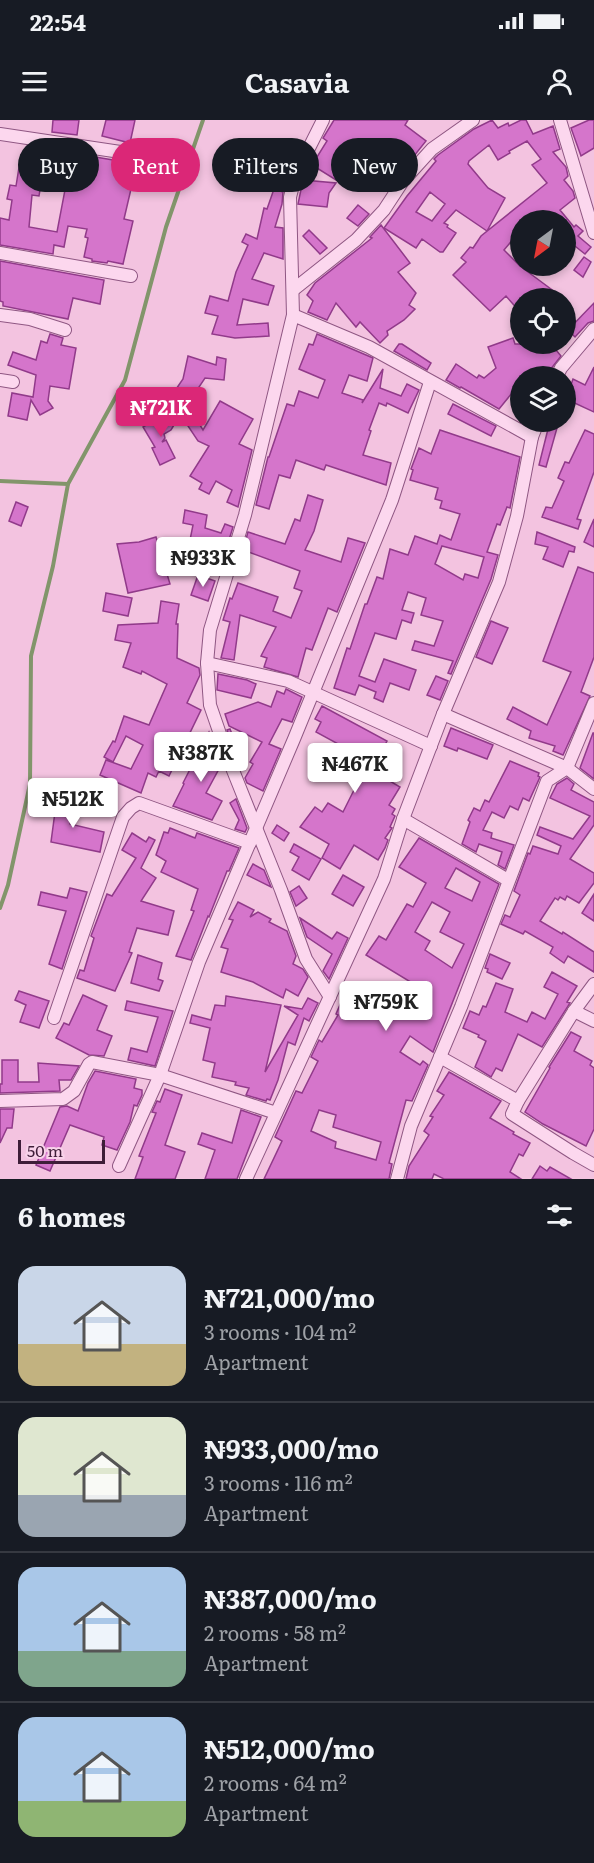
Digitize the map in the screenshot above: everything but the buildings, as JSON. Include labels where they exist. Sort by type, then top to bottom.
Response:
[{"type":"street","points":[[324,120],[296,174],[290,197],[293,315],[245,515],[210,630],[207,663],[210,705],[230,763],[257,827],[306,959],[330,997]]},
{"type":"street","points":[[560,120],[594,233]]},
{"type":"street","points":[[293,290],[356,240],[384,210],[403,181],[432,149],[469,121]]},
{"type":"street","points":[[0,134],[111,151]]},
{"type":"street","points":[[0,253],[131,276]]},
{"type":"street","points":[[0,315],[30,320],[64,330]]},
{"type":"street","points":[[293,315],[369,348],[532,437]]},
{"type":"street","points":[[563,366],[591,337]]},
{"type":"street","points":[[0,380],[13,382]]},
{"type":"street","points":[[119,1166],[160,1075],[199,962],[392,500],[430,382]]},
{"type":"street","points":[[246,1179],[384,879],[403,819],[443,714],[499,582],[517,516],[534,432]]},
{"type":"street","points":[[207,663],[288,681],[431,746]]},
{"type":"street","points":[[397,1179],[411,1126],[461,1007],[548,781],[567,768],[594,703]]},
{"type":"street","points":[[443,714],[567,768],[594,789]]},
{"type":"street","points":[[54,1018],[123,817],[131,808],[139,803],[250,843]]},
{"type":"street","points":[[403,819],[508,880]]},
{"type":"street","points":[[594,984],[574,1011],[512,1114],[594,1165]]},
{"type":"street","points":[[574,1011],[594,1021]]},
{"type":"street","points":[[440,1057],[518,1101]]},
{"type":"street","points":[[0,1101],[63,1099],[74,1091],[89,1064],[93,1062],[160,1075],[276,1113]]},
{"type":"waterway","points":[[0,908],[8,885],[30,784],[31,656],[53,566],[68,484],[125,380],[166,227],[203,120]]},
{"type":"waterway","points":[[0,481],[68,484]]}]
